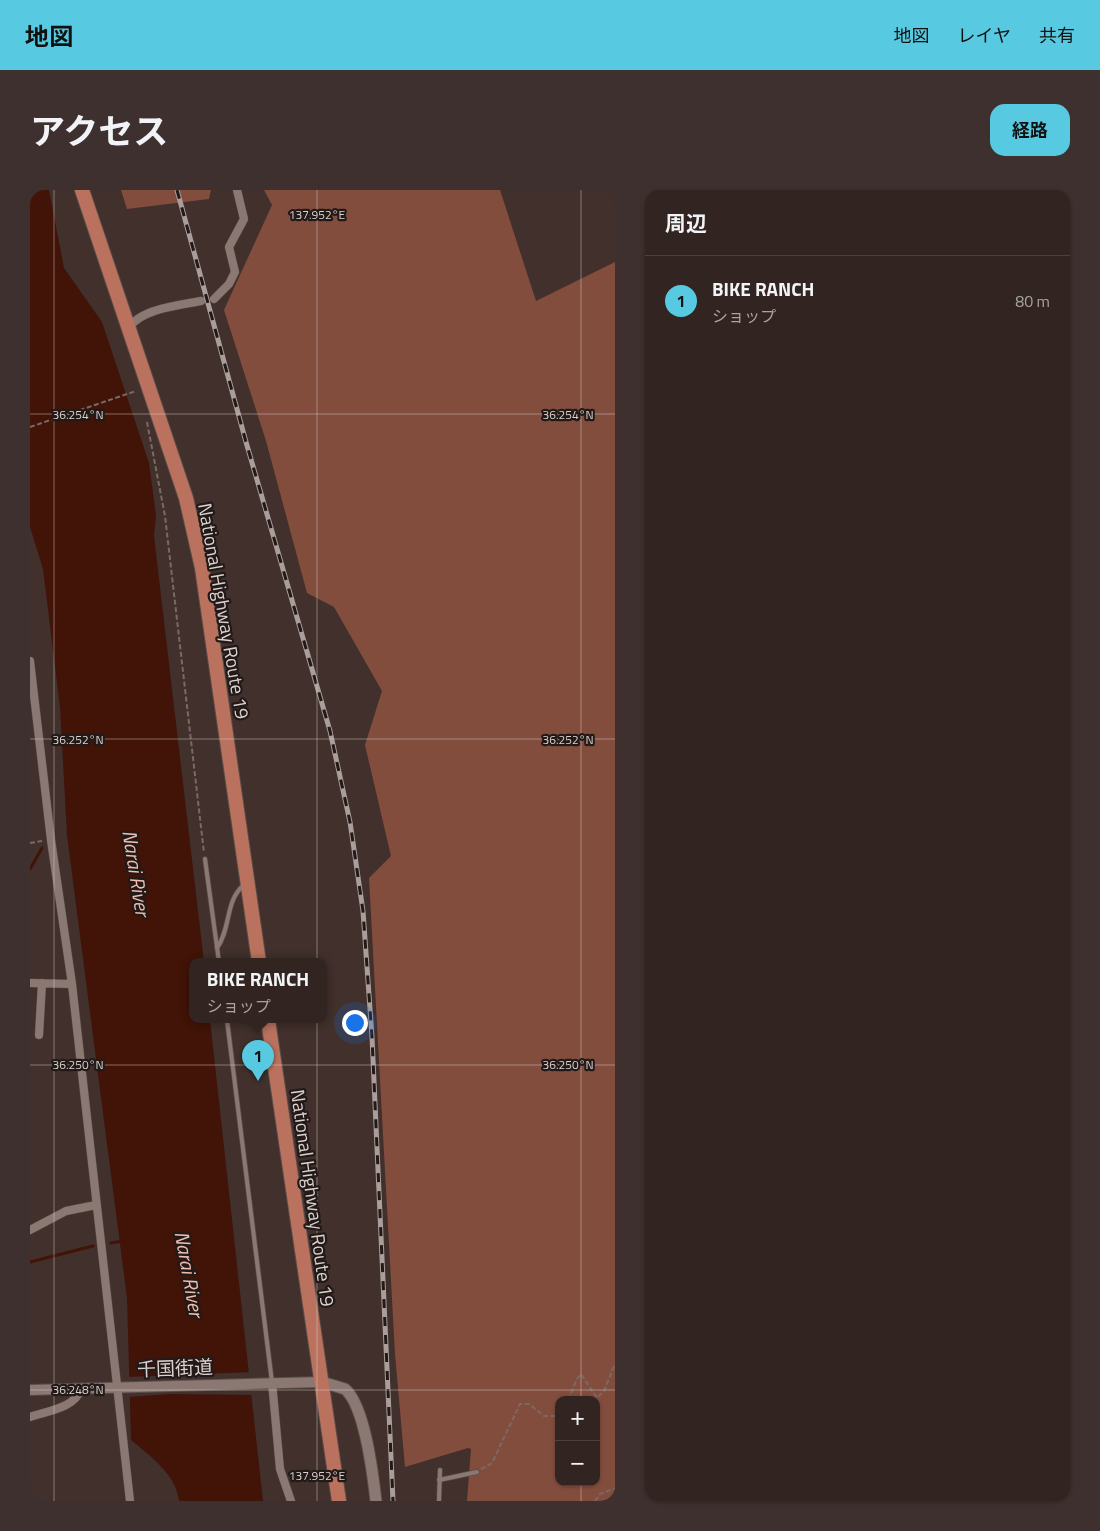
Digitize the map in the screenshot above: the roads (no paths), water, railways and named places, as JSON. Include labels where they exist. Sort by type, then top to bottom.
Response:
[{"type":"highway","name":"National Highway Route 19","points":[[82,190],[179,476],[193,528],[202,568],[258,958]]},
{"type":"highway","name":"National Highway Route 19","points":[[268,1023],[339,1501]]},
{"type":"main road","points":[[322,1382],[345,1389],[356,1406],[368,1449],[376,1501]]},
{"type":"street","points":[[214,299],[229,284],[235,272],[230,247],[244,219],[237,190]]},
{"type":"street","points":[[129,328],[134,320],[161,309],[201,301]]},
{"type":"street","points":[[30,661],[51,840],[72,984],[96,1205],[122,1387],[130,1501]]},
{"type":"street","points":[[30,983],[72,984]]},
{"type":"street","points":[[39,1035],[42,983]]},
{"type":"street","points":[[30,1230],[66,1210],[96,1205]]},
{"type":"street","name":"千国街道","points":[[30,1390],[322,1382]]},
{"type":"street","points":[[269,1383],[280,1469],[291,1501]]},
{"type":"street","points":[[30,1417],[69,1404],[79,1396],[81,1389]]},
{"type":"lane","points":[[205,859],[218,958]]},
{"type":"lane","points":[[217,948],[224,938],[232,902],[238,890],[247,882]]},
{"type":"lane","points":[[226,1023],[269,1383]]},
{"type":"lane","points":[[439,1501],[440,1470]]},
{"type":"lane","points":[[440,1480],[477,1472]]},
{"type":"water","name":"Narai River","points":[[30,190],[49,190],[64,268],[102,322],[149,463],[156,515],[154,536],[204,958],[189,958],[189,1023],[210,1023],[263,1501],[179,1501],[177,1491],[168,1474],[154,1459],[131,1440],[127,1298],[67,835],[60,707],[43,569],[30,527]]},
{"type":"waterway","points":[[30,869],[42,848]]},
{"type":"waterway","points":[[111,1243],[123,1241]]},
{"type":"waterway","points":[[30,1262],[93,1246]]},
{"type":"railway","points":[[177,190],[246,442],[330,731],[350,822],[363,911],[372,1037],[393,1501]]},
{"type":"place","name":"BIKE RANCH","points":[[258,1081]]}]
